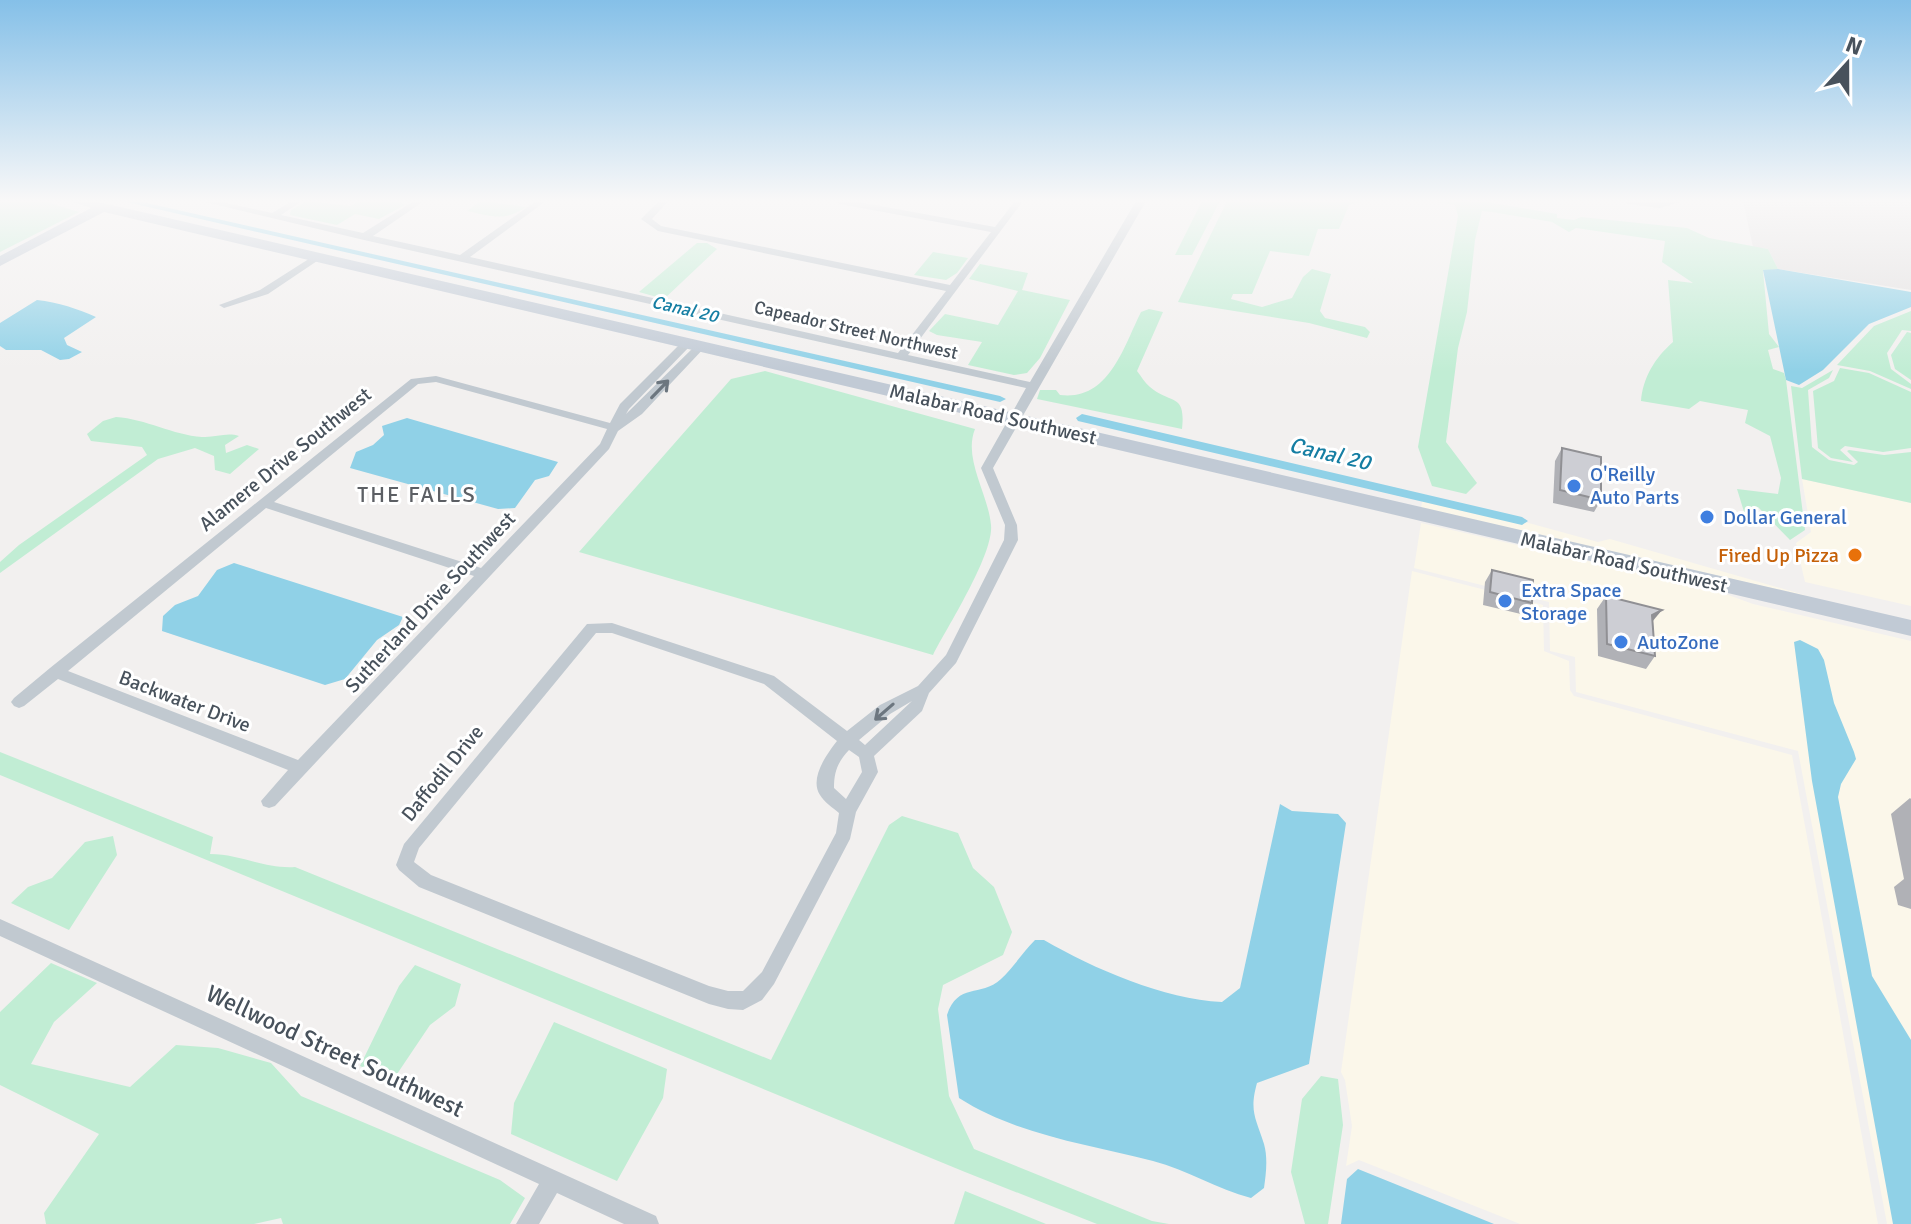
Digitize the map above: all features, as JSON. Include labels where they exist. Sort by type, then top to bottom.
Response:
[{"type":"main road","name":"Malabar Road Southwest","points":[[323,258],[1911,628]]},
{"type":"street","points":[[224,305],[264,292],[316,258]]},
{"type":"street","name":"Capeador Street Northwest","points":[[463,258],[1031,386]]},
{"type":"street","points":[[804,258],[953,289]]},
{"type":"street","points":[[901,357],[976,258]]},
{"type":"street","points":[[866,754],[917,707],[923,690],[951,659],[1011,540],[1011,525],[987,468],[1031,386],[1107,258]]},
{"type":"street","name":"Sutherland Drive Southwest","points":[[269,801],[605,446],[616,428],[638,411],[694,345]]},
{"type":"street","name":"Alamere Drive Southwest","points":[[19,702],[419,379],[436,379],[616,428]]},
{"type":"street","points":[[263,503],[484,574]]},
{"type":"street","name":"Daffodil Drive","points":[[592,628],[612,628],[769,680],[866,754],[870,772],[848,811],[844,834],[768,978],[757,993],[746,1001],[730,1002],[694,989],[425,881],[405,865],[412,844],[592,628]]},
{"type":"street","name":"Backwater Drive","points":[[55,672],[300,768]]},
{"type":"street","points":[[848,811],[826,791],[825,778],[837,751],[901,696],[923,690]]},
{"type":"street","name":"Wellwood Street Southwest","points":[[0,927],[648,1224]]},
{"type":"street","points":[[527,1224],[553,1180]]},
{"type":"shaded area","points":[[1773,258],[1911,258],[1911,290],[1778,269]]},
{"type":"shaded area","points":[[1802,479],[1911,503],[1911,606],[1805,582],[1796,543],[1811,532]]},
{"type":"shaded area","points":[[1423,494],[1598,542],[1610,539],[1808,596],[1421,510]]},
{"type":"shaded area","points":[[1421,523],[1715,590],[1753,604],[1911,641],[1911,1224],[1887,1224],[1798,751],[1576,692],[1575,657],[1550,651],[1549,602],[1414,568]]},
{"type":"shaded area","points":[[1412,571],[1543,605],[1544,651],[1569,661],[1570,690],[1574,696],[1792,755],[1878,1224],[1520,1224],[1359,1160],[1346,1166],[1352,1126],[1341,1072]]},
{"type":"green space","points":[[679,258],[707,258],[664,299],[639,292]]},
{"type":"green space","points":[[928,258],[968,258],[957,273],[946,280],[914,275]]},
{"type":"green space","points":[[1199,258],[1267,258],[1252,294],[1233,294],[1231,299],[1262,307],[1292,298],[1303,277],[1312,269],[1331,274],[1320,311],[1325,318],[1365,327],[1370,332],[1367,338],[1309,323],[1178,302]]},
{"type":"green space","points":[[1451,258],[1473,258],[1446,442],[1477,483],[1466,494],[1432,486],[1418,447]]},
{"type":"green space","points":[[1663,258],[1773,258],[1778,269],[1763,271],[1769,334],[1779,347],[1768,350],[1773,369],[1784,373],[1786,380],[1805,530],[1790,540],[1758,507],[1745,515],[1737,489],[1778,494],[1781,478],[1770,436],[1745,423],[1748,410],[1700,401],[1689,409],[1641,401],[1651,368],[1673,342],[1668,280],[1693,283],[1662,262]]},
{"type":"green space","points":[[980,264],[1028,273],[1022,290],[1070,300],[1040,358],[1027,373],[1014,375],[968,365],[982,342],[929,331],[945,314],[998,325],[1018,291],[969,279]]},
{"type":"green space","points":[[1149,309],[1163,312],[1137,371],[1150,387],[1179,404],[1183,417],[1182,429],[1037,399],[1040,390],[1077,395],[1091,390],[1112,369],[1141,312]]},
{"type":"green space","points":[[1911,311],[1911,331],[1902,330],[1887,353],[1891,369],[1911,384],[1911,389],[1870,371],[1837,365],[1874,326]]},
{"type":"green space","points":[[1907,332],[1911,333],[1911,380],[1895,369],[1891,355]]},
{"type":"green space","points":[[1840,368],[1869,373],[1911,392],[1911,448],[1883,452],[1845,446],[1840,450],[1853,462],[1831,458],[1818,448],[1813,391],[1834,381]]},
{"type":"green space","points":[[1833,370],[1829,378],[1808,390],[1812,447],[1829,460],[1854,465],[1858,462],[1849,450],[1884,455],[1911,452],[1911,503],[1802,479],[1791,386],[1802,388]]},
{"type":"green space","points":[[765,371],[975,429],[972,452],[989,513],[990,538],[978,571],[933,655],[579,552],[731,379]]},
{"type":"green space","points":[[116,417],[191,436],[239,436],[225,445],[226,453],[247,445],[259,449],[230,474],[215,470],[214,456],[195,448],[158,459],[0,573],[0,562],[19,545],[147,455],[142,447],[91,441],[87,434],[103,421]]},
{"type":"green space","points":[[0,752],[213,837],[210,854],[295,867],[771,1060],[889,825],[902,816],[958,833],[973,868],[994,887],[1012,932],[1003,955],[943,985],[938,1009],[949,1096],[974,1149],[1152,1221],[1169,1224],[1097,1224],[965,1172],[0,775]]},
{"type":"green space","points":[[113,836],[117,855],[69,930],[11,903],[28,887],[52,878],[85,842]]},
{"type":"green space","points":[[51,963],[97,983],[54,1022],[31,1064],[130,1087],[176,1045],[218,1048],[271,1063],[301,1096],[500,1180],[525,1198],[510,1224],[283,1224],[281,1218],[254,1224],[46,1224],[44,1213],[99,1134],[0,1085],[0,1012]]},
{"type":"green space","points":[[415,965],[461,984],[455,1006],[430,1025],[393,1080],[360,1066],[399,986]]},
{"type":"green space","points":[[554,1022],[667,1069],[663,1098],[617,1181],[511,1134],[514,1103]]},
{"type":"green space","points":[[1321,1076],[1338,1079],[1343,1125],[1328,1224],[1305,1224],[1291,1172],[1302,1099]]},
{"type":"green space","points":[[965,1191],[1046,1224],[954,1224]]},
{"type":"water","points":[[1778,269],[1911,292],[1911,307],[1869,324],[1823,370],[1799,385],[1786,380],[1763,270]]},
{"type":"water","points":[[37,300],[68,306],[96,317],[64,338],[67,345],[82,352],[60,360],[41,350],[6,350],[0,346],[0,323]]},
{"type":"water","points":[[407,418],[558,462],[549,476],[535,480],[515,508],[498,509],[350,468],[356,452],[373,445],[384,435],[382,426]]},
{"type":"water","points":[[234,563],[403,617],[399,625],[377,640],[345,679],[325,685],[162,631],[163,616],[175,605],[198,596],[217,570]]},
{"type":"water","points":[[1800,640],[1818,649],[1824,660],[1834,703],[1856,759],[1841,784],[1838,797],[1872,976],[1911,1040],[1911,1224],[1893,1224],[1812,781],[1794,642]]},
{"type":"water","points":[[1280,804],[1292,811],[1338,814],[1346,823],[1309,1064],[1257,1083],[1254,1115],[1266,1155],[1264,1188],[1251,1198],[1153,1161],[1028,1130],[981,1111],[959,1098],[947,1015],[963,994],[993,985],[1001,979],[1035,940],[1044,940],[1130,981],[1177,995],[1222,1002],[1240,988]]},
{"type":"water","points":[[1358,1169],[1494,1224],[1341,1224],[1347,1179]]},
{"type":"building","points":[[1562,448],[1601,457],[1601,500],[1560,490]]},
{"type":"building","points":[[1492,570],[1533,580],[1532,603],[1490,592]]},
{"type":"building","points":[[1606,596],[1662,610],[1652,615],[1655,656],[1607,644]]},
{"type":"waterway","name":"Canal 20","points":[[379,258],[1000,399]]},
{"type":"waterway","name":"Canal 20","points":[[1082,418],[1522,521]]},
{"type":"place","name":"O'Reilly Auto Parts","points":[[1574,486]]},
{"type":"place","name":"Dollar General","points":[[1707,517]]},
{"type":"place","name":"Fired Up Pizza","points":[[1855,555]]},
{"type":"place","name":"Extra Space Storage","points":[[1505,601]]},
{"type":"place","name":"AutoZone","points":[[1621,642]]},
{"type":"district","name":"THE FALLS","points":[[417,494]]}]
